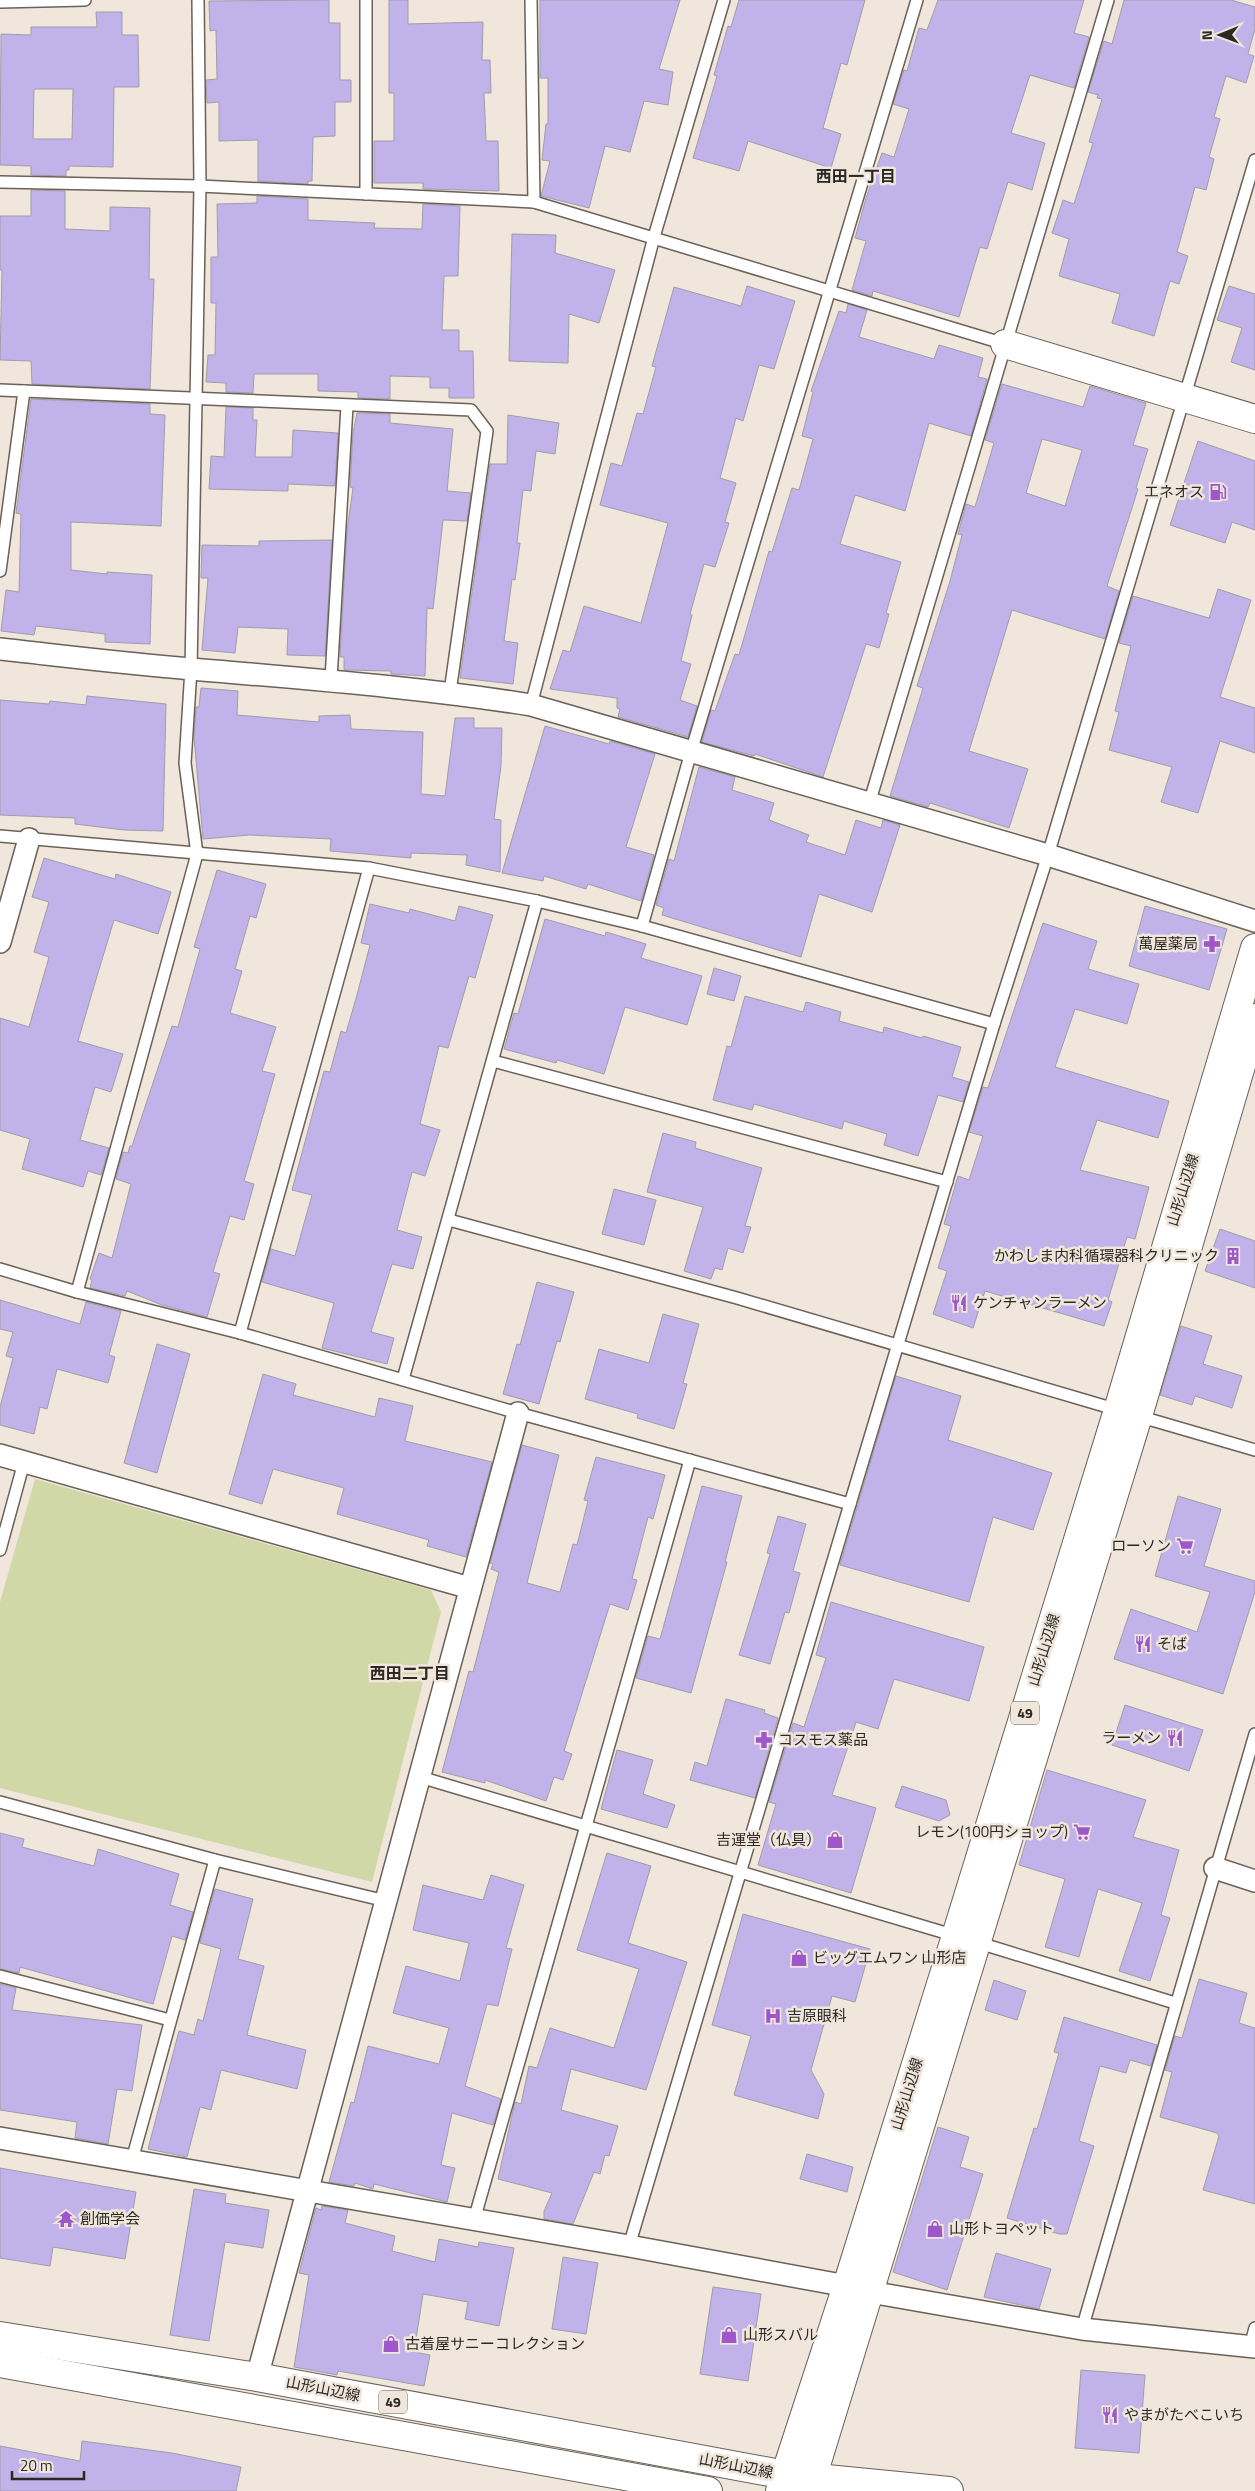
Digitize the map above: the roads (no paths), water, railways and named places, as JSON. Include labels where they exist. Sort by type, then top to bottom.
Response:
[{"type":"main road","points":[[1005,344],[1255,418]]},
{"type":"main road","name":"山形山辺線","points":[[1128,1413],[1255,948]]},
{"type":"main road","name":"山形山辺線","points":[[810,2484],[858,2289],[1128,1413],[1255,1018]]},
{"type":"main road","name":"山形山辺線","points":[[0,2336],[257,2377],[783,2483],[858,2289]]},
{"type":"main road","name":"山形山辺線","points":[[0,2363],[708,2491]]},
{"type":"main road","points":[[783,2483],[949,2491]]},
{"type":"street","points":[[0,649],[191,669],[332,680],[450,692],[531,704],[1048,855],[1255,921]]},
{"type":"street","points":[[0,942],[29,839]]},
{"type":"street","points":[[257,2377],[518,1413]]},
{"type":"street","points":[[0,1455],[470,1588]]},
{"type":"street","points":[[1215,1868],[1255,1881]]},
{"type":"street","points":[[0,2138],[629,2246],[1082,2329],[1253,2341]]},
{"type":"lane","points":[[0,2],[85,0]]},
{"type":"lane","points":[[77,1292],[197,854],[185,762],[191,669],[200,186],[198,0]]},
{"type":"lane","points":[[366,0],[366,194]]},
{"type":"lane","points":[[531,0],[534,202]]},
{"type":"lane","points":[[531,704],[654,236],[724,0]]},
{"type":"lane","points":[[642,926],[691,752],[917,0]]},
{"type":"lane","points":[[869,804],[1108,0]]},
{"type":"lane","points":[[629,2246],[897,1346],[994,1024],[1048,855],[1255,160]]},
{"type":"lane","points":[[0,182],[200,186],[534,202],[654,236],[1005,344]]},
{"type":"lane","points":[[0,390],[471,410],[487,430],[450,692]]},
{"type":"lane","points":[[0,571],[24,391]]},
{"type":"lane","points":[[332,680],[347,406]]},
{"type":"lane","points":[[0,836],[368,868],[537,901],[642,926],[994,1024]]},
{"type":"lane","points":[[240,1333],[368,868]]},
{"type":"lane","points":[[403,1379],[537,901]]},
{"type":"lane","points":[[493,1061],[947,1182]]},
{"type":"lane","points":[[449,1220],[737,1298],[1255,1450]]},
{"type":"lane","points":[[0,1268],[77,1292],[240,1333],[518,1413],[850,1504]]},
{"type":"lane","points":[[474,2220],[690,1460]]},
{"type":"lane","points":[[0,1550],[24,1462]]},
{"type":"lane","points":[[1082,2329],[1175,2003],[1255,1734]]},
{"type":"lane","points":[[420,1777],[587,1825],[1175,2003]]},
{"type":"lane","points":[[0,1802],[215,1860],[386,1901]]},
{"type":"lane","points":[[132,2160],[215,1860]]},
{"type":"lane","points":[[0,1976],[170,2020]]},
{"type":"place","name":"エネオス","points":[[1218,492]]},
{"type":"place","name":"萬屋薬局","points":[[1212,944]]},
{"type":"place","name":"かわしま内科循環器科クリニック","points":[[1233,1256]]},
{"type":"place","name":"ケンチャンラーメン","points":[[959,1303]]},
{"type":"place","name":"ローソン","points":[[1185,1546]]},
{"type":"place","name":"そば","points":[[1143,1644]]},
{"type":"place","name":"ラーメン","points":[[1175,1738]]},
{"type":"place","name":"コスモス薬品","points":[[764,1740]]},
{"type":"place","name":"レモン(100円ショップ)","points":[[1082,1832]]},
{"type":"place","name":"吉運堂（仏具）","points":[[835,1840]]},
{"type":"place","name":"ビッグエムワン 山形店","points":[[799,1958]]},
{"type":"place","name":"吉原眼科","points":[[773,2016]]},
{"type":"place","name":"創価学会","points":[[66,2219]]},
{"type":"place","name":"山形トヨペット","points":[[935,2229]]},
{"type":"place","name":"山形スバル","points":[[729,2335]]},
{"type":"place","name":"古着屋サニーコレクション","points":[[391,2344]]},
{"type":"place","name":"やまがたべこいち","points":[[1110,2415]]},
{"type":"district","name":"西田一丁目","points":[[856,176]]},
{"type":"district","name":"西田二丁目","points":[[410,1673]]}]
